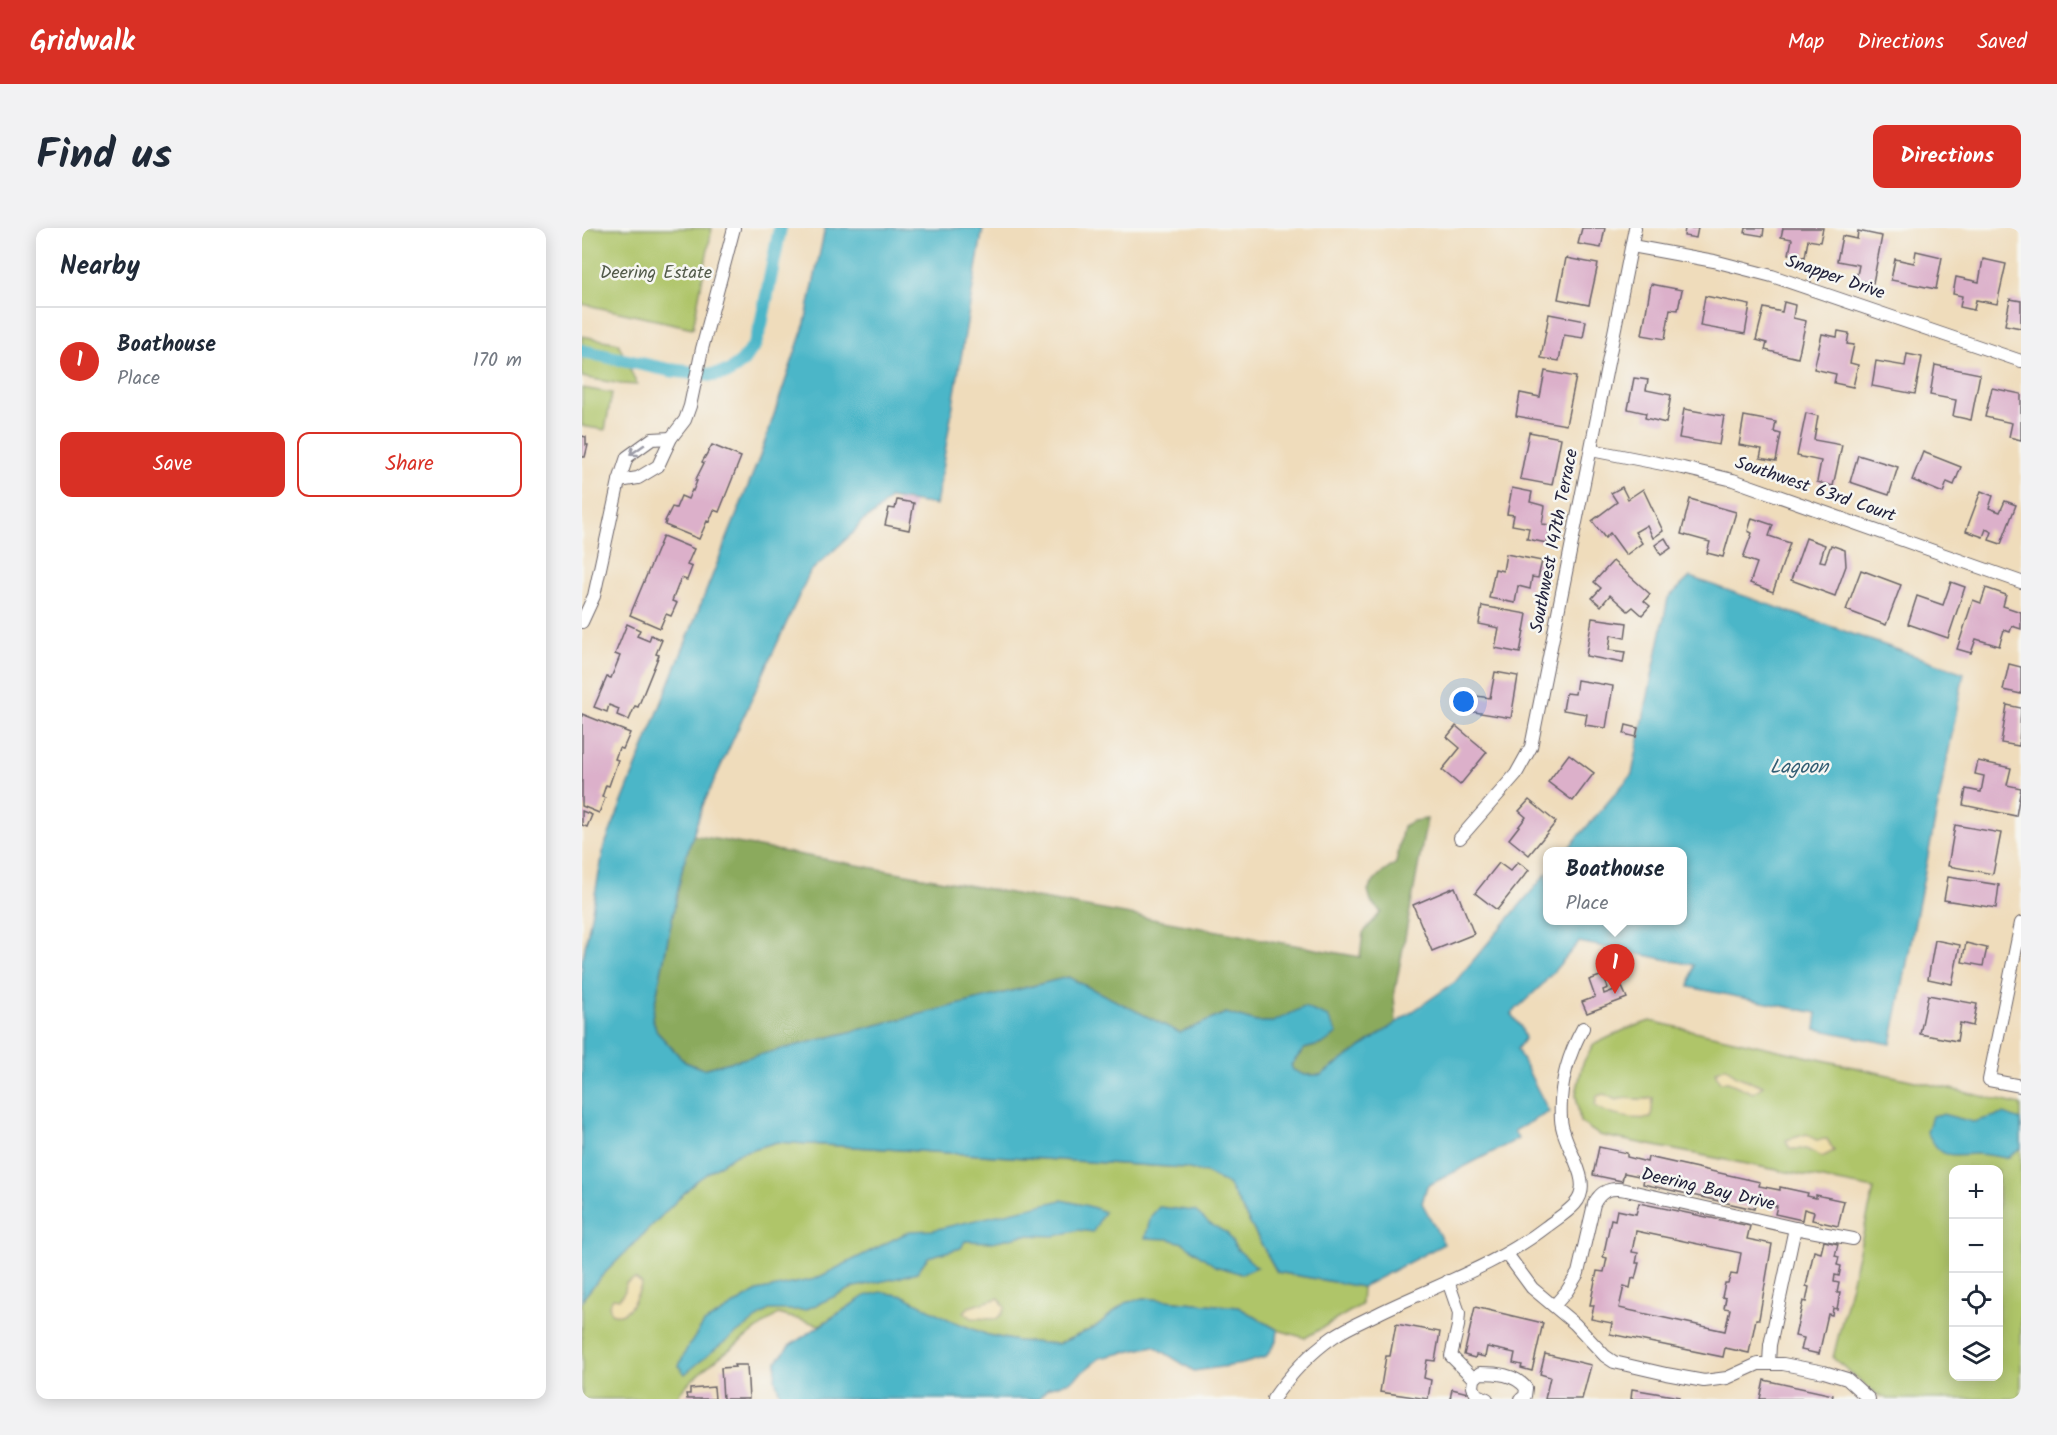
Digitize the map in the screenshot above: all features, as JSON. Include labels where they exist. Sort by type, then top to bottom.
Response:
[{"type":"street","points":[[618,481],[638,478],[658,466],[671,438],[685,420],[734,228]]},
{"type":"street","name":"Southwest 147th Terrace","points":[[1460,838],[1516,774],[1531,747],[1635,228]]},
{"type":"street","name":"Snapper Drive","points":[[1632,246],[1714,261],[1772,276],[2021,361]]},
{"type":"street","points":[[582,622],[594,596],[618,481],[627,457],[652,439],[671,438]]},
{"type":"street","name":"Southwest 63rd Court","points":[[1591,450],[1733,480],[2021,582]]},
{"type":"street","points":[[2021,923],[1989,1080],[2021,1086]]},
{"type":"street","points":[[1273,1399],[1290,1376],[1334,1336],[1507,1254],[1574,1205],[1581,1192],[1581,1176],[1567,1145],[1561,1120],[1563,1091],[1569,1060],[1583,1028]]},
{"type":"street","name":"Deering Bay Drive","points":[[1554,1306],[1574,1282],[1594,1204],[1598,1197],[1609,1190],[1626,1190],[1795,1228],[1770,1345],[1769,1362]]},
{"type":"street","points":[[1795,1228],[1853,1239]]},
{"type":"street","points":[[1507,1254],[1524,1279],[1575,1324],[1605,1356],[1623,1365],[1704,1381],[1727,1378],[1758,1364],[1769,1362],[1836,1375],[1854,1384],[1869,1399]]},
{"type":"street","points":[[1448,1281],[1459,1312],[1450,1356],[1474,1379]]},
{"type":"street","points":[[1487,1399],[1476,1394],[1473,1387],[1474,1379],[1480,1373],[1511,1376],[1521,1382],[1526,1388],[1525,1395],[1521,1399]]},
{"type":"green space","name":"Deering Estate","points":[[582,228],[712,228],[693,328],[582,304]]},
{"type":"green space","points":[[582,336],[618,343],[637,385],[582,377]]},
{"type":"green space","points":[[582,388],[612,393],[605,430],[582,426]]},
{"type":"green space","points":[[1427,819],[1394,996],[1396,1023],[1321,1075],[1304,1075],[1293,1070],[1291,1065],[1304,1049],[1322,1044],[1273,1022],[1256,1022],[1226,1013],[1180,1033],[1068,977],[703,1069],[685,1062],[657,1032],[652,1017],[683,865],[693,835],[1360,957],[1363,933],[1381,912],[1371,902],[1368,890],[1378,876],[1396,863],[1403,826],[1413,821]]},
{"type":"green space","points":[[1650,1021],[2021,1105],[2021,1399],[1889,1399],[1878,1395],[1833,1358],[1874,1189],[1599,1135],[1580,1122],[1576,1094],[1583,1063],[1593,1045]]},
{"type":"green space","points":[[777,1142],[1185,1168],[1206,1173],[1228,1184],[1277,1272],[1362,1287],[1361,1305],[1305,1338],[1278,1330],[1238,1307],[1144,1298],[1125,1303],[1094,1328],[1058,1344],[1017,1341],[988,1335],[950,1320],[865,1296],[820,1325],[778,1314],[707,1367],[683,1389],[676,1399],[582,1399],[582,1303],[585,1296],[696,1181],[736,1154]]},
{"type":"sand","points":[[1726,1067],[1736,1076],[1763,1086],[1753,1093],[1728,1082],[1720,1082],[1715,1072]]},
{"type":"sand","points":[[1604,1094],[1616,1100],[1653,1098],[1651,1118],[1621,1116],[1600,1109],[1595,1105],[1597,1096]]},
{"type":"sand","points":[[1807,1134],[1816,1140],[1827,1139],[1834,1151],[1822,1157],[1806,1149],[1790,1149],[1786,1140]]},
{"type":"sand","points":[[635,1279],[642,1284],[631,1306],[623,1313],[611,1313],[609,1305],[613,1298],[619,1299],[625,1291],[626,1283]]},
{"type":"sand","points":[[999,1298],[1005,1307],[996,1319],[972,1318],[964,1312],[969,1307]]},
{"type":"water","name":"Lagoon","points":[[825,228],[983,228],[936,505],[890,498],[874,514],[861,522],[853,533],[810,572],[703,805],[683,865],[652,1017],[657,1032],[685,1062],[703,1069],[1068,977],[1180,1033],[1226,1013],[1256,1022],[1273,1022],[1304,1007],[1328,1017],[1337,1034],[1322,1044],[1304,1049],[1291,1065],[1293,1070],[1304,1075],[1321,1075],[1455,982],[1543,878],[1543,925],[1687,925],[1687,847],[1569,847],[1632,774],[1668,598],[1690,577],[1964,673],[1891,1044],[1815,1029],[1817,1013],[1689,987],[1694,965],[1579,942],[1542,985],[1511,1014],[1521,1027],[1525,1038],[1517,1049],[1549,1112],[1514,1131],[1518,1139],[1427,1186],[1422,1203],[1444,1244],[1362,1287],[1277,1272],[1228,1184],[1206,1173],[1185,1168],[777,1142],[736,1154],[696,1181],[599,1279],[582,1303],[582,963],[604,847],[760,456],[805,323]]},
{"type":"water","points":[[1942,1114],[1973,1122],[2003,1114],[2021,1120],[2021,1149],[2007,1158],[1981,1154],[1945,1154],[1936,1147],[1927,1132],[1932,1116]]},
{"type":"water","points":[[1062,1200],[1104,1212],[1093,1232],[1078,1230],[1055,1236],[1024,1235],[992,1242],[965,1241],[961,1248],[928,1257],[917,1272],[855,1287],[805,1310],[769,1310],[685,1374],[679,1366],[686,1350],[704,1323],[757,1291],[815,1279],[910,1231],[933,1230]]},
{"type":"water","points":[[1159,1207],[1195,1211],[1210,1224],[1227,1233],[1237,1249],[1257,1267],[1242,1274],[1215,1266],[1183,1243],[1169,1239],[1145,1238],[1151,1216]]},
{"type":"water","points":[[881,1292],[904,1296],[950,1320],[988,1335],[1017,1341],[1058,1344],[1094,1328],[1125,1303],[1144,1298],[1238,1307],[1278,1330],[1277,1340],[1266,1357],[1242,1364],[1194,1371],[1154,1346],[1100,1358],[1071,1381],[1048,1388],[1038,1399],[787,1399],[781,1397],[775,1379],[776,1362],[789,1346],[865,1296]]},
{"type":"building","points":[[1582,228],[1605,228],[1601,248],[1578,244]]},
{"type":"building","points":[[1685,228],[1698,228],[1696,238],[1684,236]]},
{"type":"building","points":[[1746,228],[1764,228],[1763,236],[1745,233]]},
{"type":"building","points":[[1783,228],[1823,228],[1820,242],[1808,240],[1805,257],[1789,254],[1792,239],[1781,237]]},
{"type":"building","points":[[1858,231],[1882,236],[1873,283],[1856,280],[1859,265],[1837,261],[1842,236],[1857,239]]},
{"type":"building","points":[[1916,251],[1942,257],[1936,289],[1891,280],[1895,259],[1914,263]]},
{"type":"building","points":[[1566,258],[1598,264],[1589,305],[1558,299]]},
{"type":"building","points":[[1983,259],[2006,264],[1997,304],[1976,300],[1974,310],[1960,307],[1962,296],[1953,294],[1956,277],[1979,282]]},
{"type":"building","points":[[1651,284],[1682,290],[1678,310],[1670,309],[1665,339],[1642,335]]},
{"type":"building","points":[[1705,296],[1750,305],[1745,334],[1700,326]]},
{"type":"building","points":[[2010,299],[2021,301],[2021,328],[2005,325]]},
{"type":"building","points":[[1784,302],[1795,305],[1793,318],[1806,321],[1798,358],[1765,350],[1767,343],[1756,340],[1764,308],[1782,312]]},
{"type":"building","points":[[1549,314],[1586,321],[1583,338],[1564,335],[1559,361],[1541,358]]},
{"type":"building","points":[[1838,331],[1849,333],[1847,344],[1854,345],[1850,363],[1858,365],[1853,387],[1834,383],[1836,374],[1814,369],[1822,334],[1837,337]]},
{"type":"building","points":[[1907,354],[1922,357],[1915,394],[1872,386],[1876,361],[1905,366]]},
{"type":"building","points":[[1935,365],[1980,374],[1971,420],[1953,416],[1956,400],[1930,395]]},
{"type":"building","points":[[1545,371],[1576,377],[1566,425],[1516,416],[1520,393],[1540,397]]},
{"type":"building","points":[[1634,378],[1648,380],[1646,390],[1671,395],[1666,423],[1645,418],[1646,413],[1628,409]]},
{"type":"building","points":[[1992,388],[2021,394],[2021,440],[2009,437],[2012,423],[1985,417]]},
{"type":"building","points":[[1684,409],[1724,416],[1719,445],[1679,438]]},
{"type":"building","points":[[1806,413],[1818,416],[1814,440],[1842,445],[1833,486],[1817,482],[1821,461],[1797,456]]},
{"type":"building","points":[[1744,416],[1776,422],[1774,432],[1781,434],[1776,461],[1760,458],[1762,449],[1739,445]]},
{"type":"building","points":[[1529,432],[1561,438],[1552,485],[1520,479]]},
{"type":"building","points":[[582,436],[586,437],[586,445],[588,445],[585,457],[582,457]]},
{"type":"building","points":[[712,445],[741,457],[719,512],[714,510],[699,539],[665,525],[665,521],[672,507],[676,508],[681,496],[688,499],[693,491],[704,463],[702,462]]},
{"type":"building","points":[[1923,452],[1961,467],[1954,485],[1947,482],[1943,493],[1912,480]]},
{"type":"building","points":[[1858,455],[1898,467],[1889,495],[1850,482]]},
{"type":"building","points":[[1622,487],[1628,499],[1643,489],[1663,531],[1653,538],[1647,525],[1635,532],[1642,543],[1626,555],[1610,533],[1605,538],[1592,521],[1617,502],[1611,493]]},
{"type":"building","points":[[1512,488],[1532,492],[1530,502],[1545,506],[1542,524],[1551,525],[1547,543],[1527,539],[1529,528],[1512,525],[1514,515],[1507,514]]},
{"type":"building","points":[[1981,491],[1993,496],[1989,508],[2000,512],[2005,501],[2016,505],[2001,544],[1989,540],[1992,532],[1986,529],[1983,537],[1966,531]]},
{"type":"building","points":[[1690,499],[1736,512],[1723,557],[1707,553],[1710,542],[1681,534]]},
{"type":"building","points":[[897,500],[914,503],[909,530],[885,525],[889,508],[895,509]]},
{"type":"building","points":[[1752,518],[1773,525],[1769,536],[1790,543],[1773,592],[1750,583],[1757,563],[1743,558],[1752,533],[1748,531]]},
{"type":"building","points":[[663,536],[694,549],[687,565],[692,567],[687,580],[681,578],[672,601],[677,603],[671,616],[666,614],[660,628],[630,615]]},
{"type":"building","points":[[1665,538],[1671,548],[1661,555],[1655,545]]},
{"type":"building","points":[[1806,538],[1825,545],[1820,561],[1825,562],[1831,545],[1845,550],[1846,566],[1835,596],[1791,580]]},
{"type":"building","points":[[1506,554],[1542,561],[1538,578],[1532,577],[1530,589],[1518,586],[1515,603],[1489,598],[1495,569],[1503,571]]},
{"type":"building","points":[[1613,561],[1650,594],[1644,601],[1650,606],[1642,615],[1633,607],[1628,611],[1610,595],[1601,606],[1592,598],[1601,588],[1594,582]]},
{"type":"building","points":[[1861,570],[1901,585],[1886,625],[1846,610]]},
{"type":"building","points":[[1951,582],[1965,587],[1948,638],[1908,624],[1917,596],[1943,605]]},
{"type":"building","points":[[1986,588],[2006,595],[2003,606],[2021,612],[2021,629],[2012,626],[2010,632],[2004,630],[1999,646],[1976,639],[1971,653],[1957,649],[1973,600],[1981,603]]},
{"type":"building","points":[[1482,606],[1527,614],[1520,653],[1495,648],[1499,628],[1479,624]]},
{"type":"building","points":[[1592,618],[1627,623],[1625,638],[1611,635],[1609,650],[1625,652],[1623,663],[1586,656]]},
{"type":"building","points":[[627,624],[640,630],[637,636],[649,641],[651,635],[662,640],[656,654],[659,655],[638,707],[635,706],[629,720],[617,715],[619,709],[609,705],[607,712],[594,707],[607,677],[611,678],[620,656],[615,654]]},
{"type":"building","points":[[2009,664],[2021,667],[2021,694],[2003,690]]},
{"type":"building","points":[[1495,672],[1518,676],[1511,718],[1474,712],[1477,696],[1490,698]]},
{"type":"building","points":[[1577,680],[1613,686],[1606,728],[1585,725],[1587,714],[1563,710],[1566,693],[1575,694]]},
{"type":"building","points":[[2007,705],[2021,708],[2019,746],[2001,743]]},
{"type":"building","points":[[582,714],[630,733],[623,749],[619,748],[615,759],[618,760],[609,786],[606,785],[602,797],[605,798],[599,813],[582,806]]},
{"type":"building","points":[[1626,725],[1638,728],[1636,737],[1624,734]]},
{"type":"building","points":[[1456,726],[1487,752],[1460,785],[1442,770],[1460,748],[1447,737]]},
{"type":"building","points":[[1569,754],[1594,773],[1573,801],[1548,782]]},
{"type":"building","points":[[1978,761],[2011,768],[2007,785],[2021,788],[2016,816],[1963,805],[1966,789],[1981,792],[1984,776],[1975,774]]},
{"type":"building","points":[[1529,800],[1556,822],[1529,855],[1509,839],[1526,817],[1519,811]]},
{"type":"building","points":[[582,811],[592,815],[587,827],[582,825]]},
{"type":"building","points":[[1955,825],[2001,833],[1993,874],[1948,866]]},
{"type":"building","points":[[1518,862],[1529,870],[1497,910],[1475,893],[1499,863],[1510,871]]},
{"type":"building","points":[[1948,877],[1999,885],[1996,908],[1944,900]]},
{"type":"building","points":[[1455,887],[1474,934],[1432,951],[1413,905]]},
{"type":"building","points":[[1935,940],[1960,945],[1952,984],[1928,979]]},
{"type":"building","points":[[1966,943],[1987,948],[1983,966],[1962,962]]},
{"type":"building","points":[[1603,975],[1608,988],[1603,990],[1604,994],[1622,987],[1627,998],[1587,1013],[1582,1002],[1595,997],[1589,980]]},
{"type":"building","points":[[1928,995],[1977,1004],[1973,1026],[1960,1023],[1957,1041],[1920,1034]]},
{"type":"building","points":[[1599,1147],[1627,1153],[1627,1157],[1647,1162],[1648,1157],[1760,1182],[1759,1186],[1780,1190],[1780,1187],[1808,1193],[1807,1196],[1816,1198],[1816,1195],[1844,1201],[1838,1226],[1812,1220],[1814,1212],[1804,1209],[1802,1220],[1775,1214],[1777,1206],[1756,1201],[1754,1209],[1643,1184],[1644,1177],[1624,1173],[1622,1181],[1593,1175]]},
{"type":"building","points":[[1639,1203],[1750,1226],[1747,1239],[1772,1244],[1759,1319],[1756,1319],[1749,1353],[1725,1348],[1723,1357],[1610,1334],[1612,1323],[1591,1319],[1594,1305],[1590,1305],[1597,1271],[1604,1272],[1607,1258],[1603,1257],[1611,1219],[1615,1220],[1617,1210],[1636,1214]],"holes":[[[1636,1231],[1741,1253],[1737,1275],[1731,1274],[1728,1283],[1725,1283],[1722,1297],[1726,1298],[1724,1308],[1730,1309],[1725,1331],[1619,1308],[1624,1286],[1630,1288],[1639,1263],[1636,1263],[1638,1253],[1632,1252]]]},
{"type":"building","points":[[1824,1241],[1838,1244],[1835,1256],[1839,1257],[1837,1265],[1841,1266],[1839,1276],[1835,1275],[1834,1282],[1839,1283],[1837,1293],[1840,1293],[1837,1309],[1833,1308],[1832,1315],[1828,1314],[1819,1354],[1801,1350],[1804,1338],[1795,1336],[1803,1301],[1806,1302],[1809,1287],[1806,1286],[1814,1251],[1821,1253]]},
{"type":"building","points":[[1475,1307],[1543,1323],[1532,1371],[1513,1363],[1515,1353],[1487,1347],[1485,1357],[1476,1355],[1475,1358],[1464,1355]]},
{"type":"building","points":[[1396,1324],[1440,1332],[1435,1361],[1427,1360],[1424,1378],[1431,1380],[1428,1399],[1380,1392],[1386,1356],[1390,1356]]},
{"type":"building","points":[[1545,1354],[1591,1365],[1582,1399],[1545,1399],[1550,1377],[1540,1374]]},
{"type":"building","points":[[734,1365],[747,1365],[749,1399],[723,1399],[721,1368],[735,1367]]},
{"type":"building","points":[[1764,1380],[1833,1395],[1832,1399],[1760,1399]]},
{"type":"building","points":[[714,1387],[715,1399],[687,1399],[686,1394],[690,1394],[690,1389]]},
{"type":"building","points":[[1452,1389],[1472,1394],[1471,1399],[1450,1399]]},
{"type":"building","points":[[1632,1389],[1679,1397],[1679,1399],[1631,1399]]},
{"type":"waterway","points":[[582,351],[669,370],[712,375],[729,372],[742,362],[755,344],[761,325],[780,228]]},
{"type":"place","name":"Boathouse","points":[[1615,994]]}]
